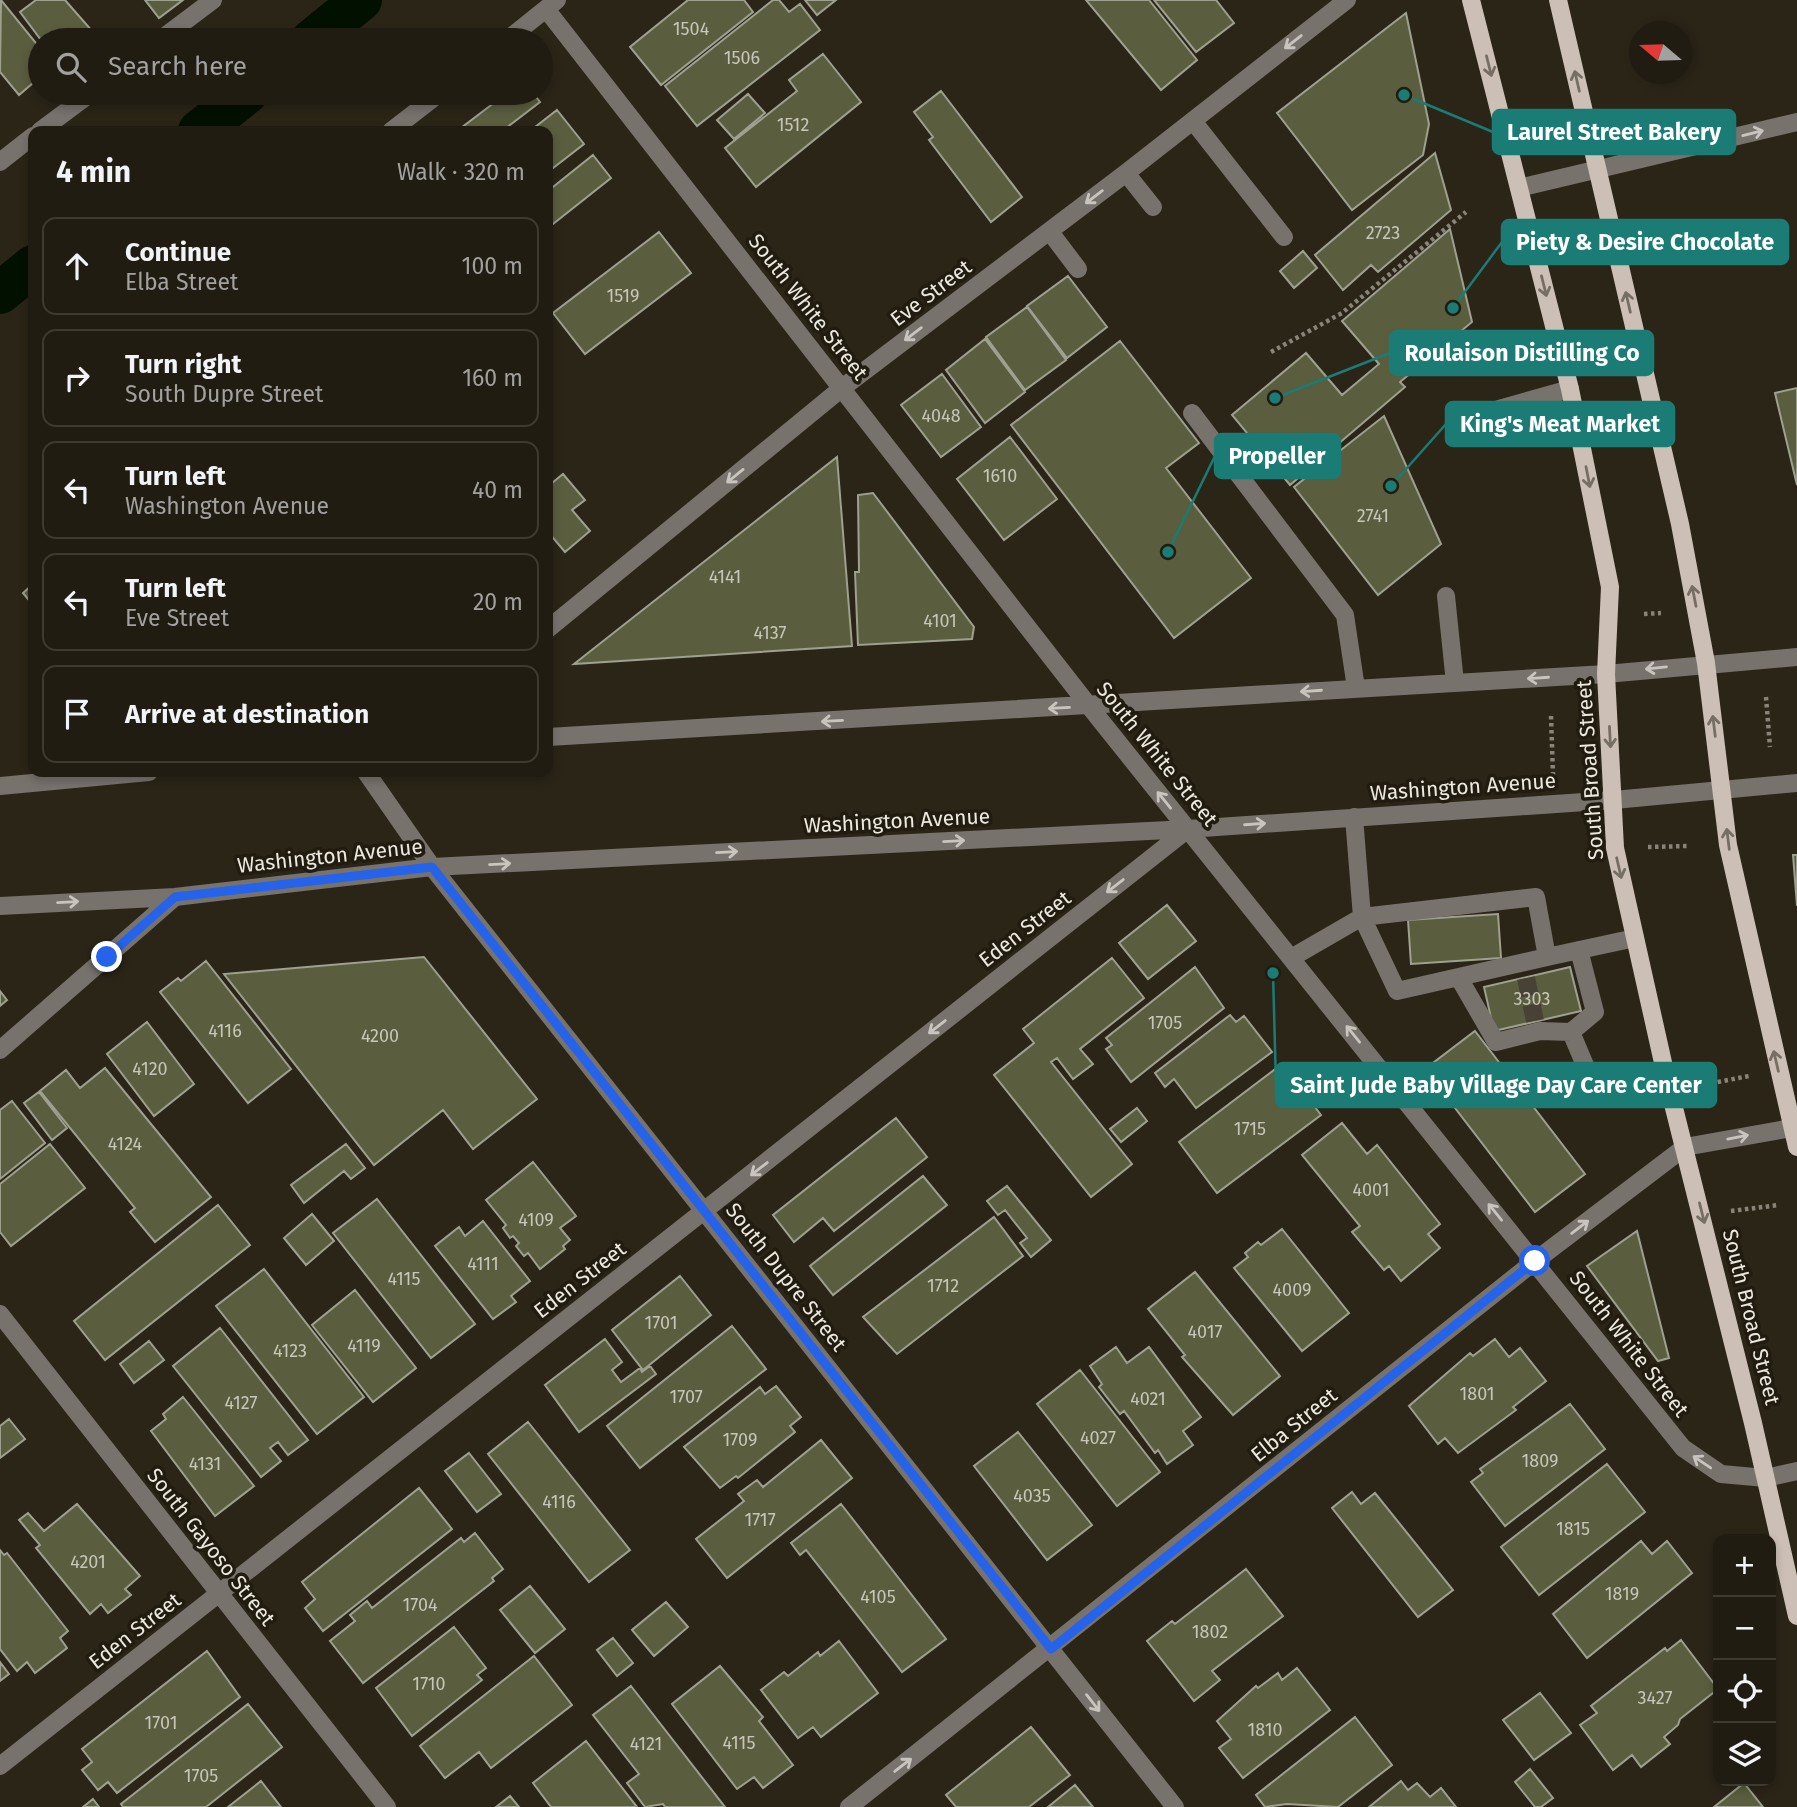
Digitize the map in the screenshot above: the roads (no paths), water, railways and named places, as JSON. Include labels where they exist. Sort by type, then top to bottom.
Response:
[{"type":"main road","name":"South Broad Street","points":[[1471,0],[1570,389],[1610,587],[1606,674],[1615,848],[1666,1076],[1766,1478],[1797,1616]]},
{"type":"main road","points":[[1558,0],[1680,524],[1706,663],[1733,869],[1797,1147]]},
{"type":"street","points":[[176,28],[213,0]]},
{"type":"street","name":"Eve Street","points":[[553,625],[842,388],[1126,173],[1346,0]]},
{"type":"street","points":[[522,28],[552,5]]},
{"type":"street","name":"South White Street","points":[[552,5],[842,388],[1089,706],[1683,1448],[1721,1474],[1766,1478],[1797,1471]]},
{"type":"street","points":[[47,126],[75,105]]},
{"type":"street","points":[[397,126],[425,105]]},
{"type":"street","points":[[1193,121],[1284,237]]},
{"type":"street","points":[[1520,188],[1797,122]]},
{"type":"street","points":[[0,162],[28,140]]},
{"type":"street","points":[[1126,173],[1153,207]]},
{"type":"street","points":[[1049,232],[1078,269]]},
{"type":"street","points":[[1499,409],[1570,389]]},
{"type":"street","points":[[1192,412],[1345,615],[1356,688]]},
{"type":"street","points":[[1446,596],[1455,683]]},
{"type":"street","points":[[553,737],[1606,674],[1797,657]]},
{"type":"street","points":[[0,786],[96,777]]},
{"type":"street","name":"South Dupre Street","points":[[369,777],[432,867],[1175,1807]]},
{"type":"street","name":"Washington Avenue","points":[[0,906],[175,897],[432,867],[1188,829],[1614,800],[1797,783]]},
{"type":"street","points":[[1354,817],[1362,917],[1397,991],[1459,978],[1524,970],[1548,957],[1635,938]]},
{"type":"street","name":"Eden Street","points":[[0,1766],[1188,829]]},
{"type":"street","points":[[0,1050],[175,897]]},
{"type":"street","points":[[1291,958],[1362,917],[1536,897],[1548,957]]},
{"type":"street","points":[[1571,1032],[1595,1012],[1579,950]]},
{"type":"street","points":[[1459,978],[1496,1042],[1538,1026],[1571,1032]]},
{"type":"street","points":[[1571,1032],[1598,1096],[1666,1076]]},
{"type":"street","name":"Elba Street","points":[[849,1807],[1051,1649],[1535,1261],[1685,1147],[1794,1127]]},
{"type":"street","name":"South Gayoso Street","points":[[0,1314],[387,1807]]},
{"type":"waterway","points":[[327,28],[361,0]]},
{"type":"waterway","points":[[205,126],[232,105]]},
{"type":"waterway","points":[[0,293],[28,270]]},
{"type":"tunnel","points":[[1526,978],[1535,1021]]},
{"type":"place","name":"Laurel Street Bakery","points":[[1404,95]]},
{"type":"place","name":"Piety & Desire Chocolate","points":[[1453,308]]},
{"type":"place","name":"Roulaison Distilling Co","points":[[1275,398]]},
{"type":"place","name":"King's Meat Market","points":[[1391,486]]},
{"type":"place","name":"Propeller","points":[[1168,552]]},
{"type":"place","name":"Saint Jude Baby Village Day Care Center","points":[[1273,973]]}]
